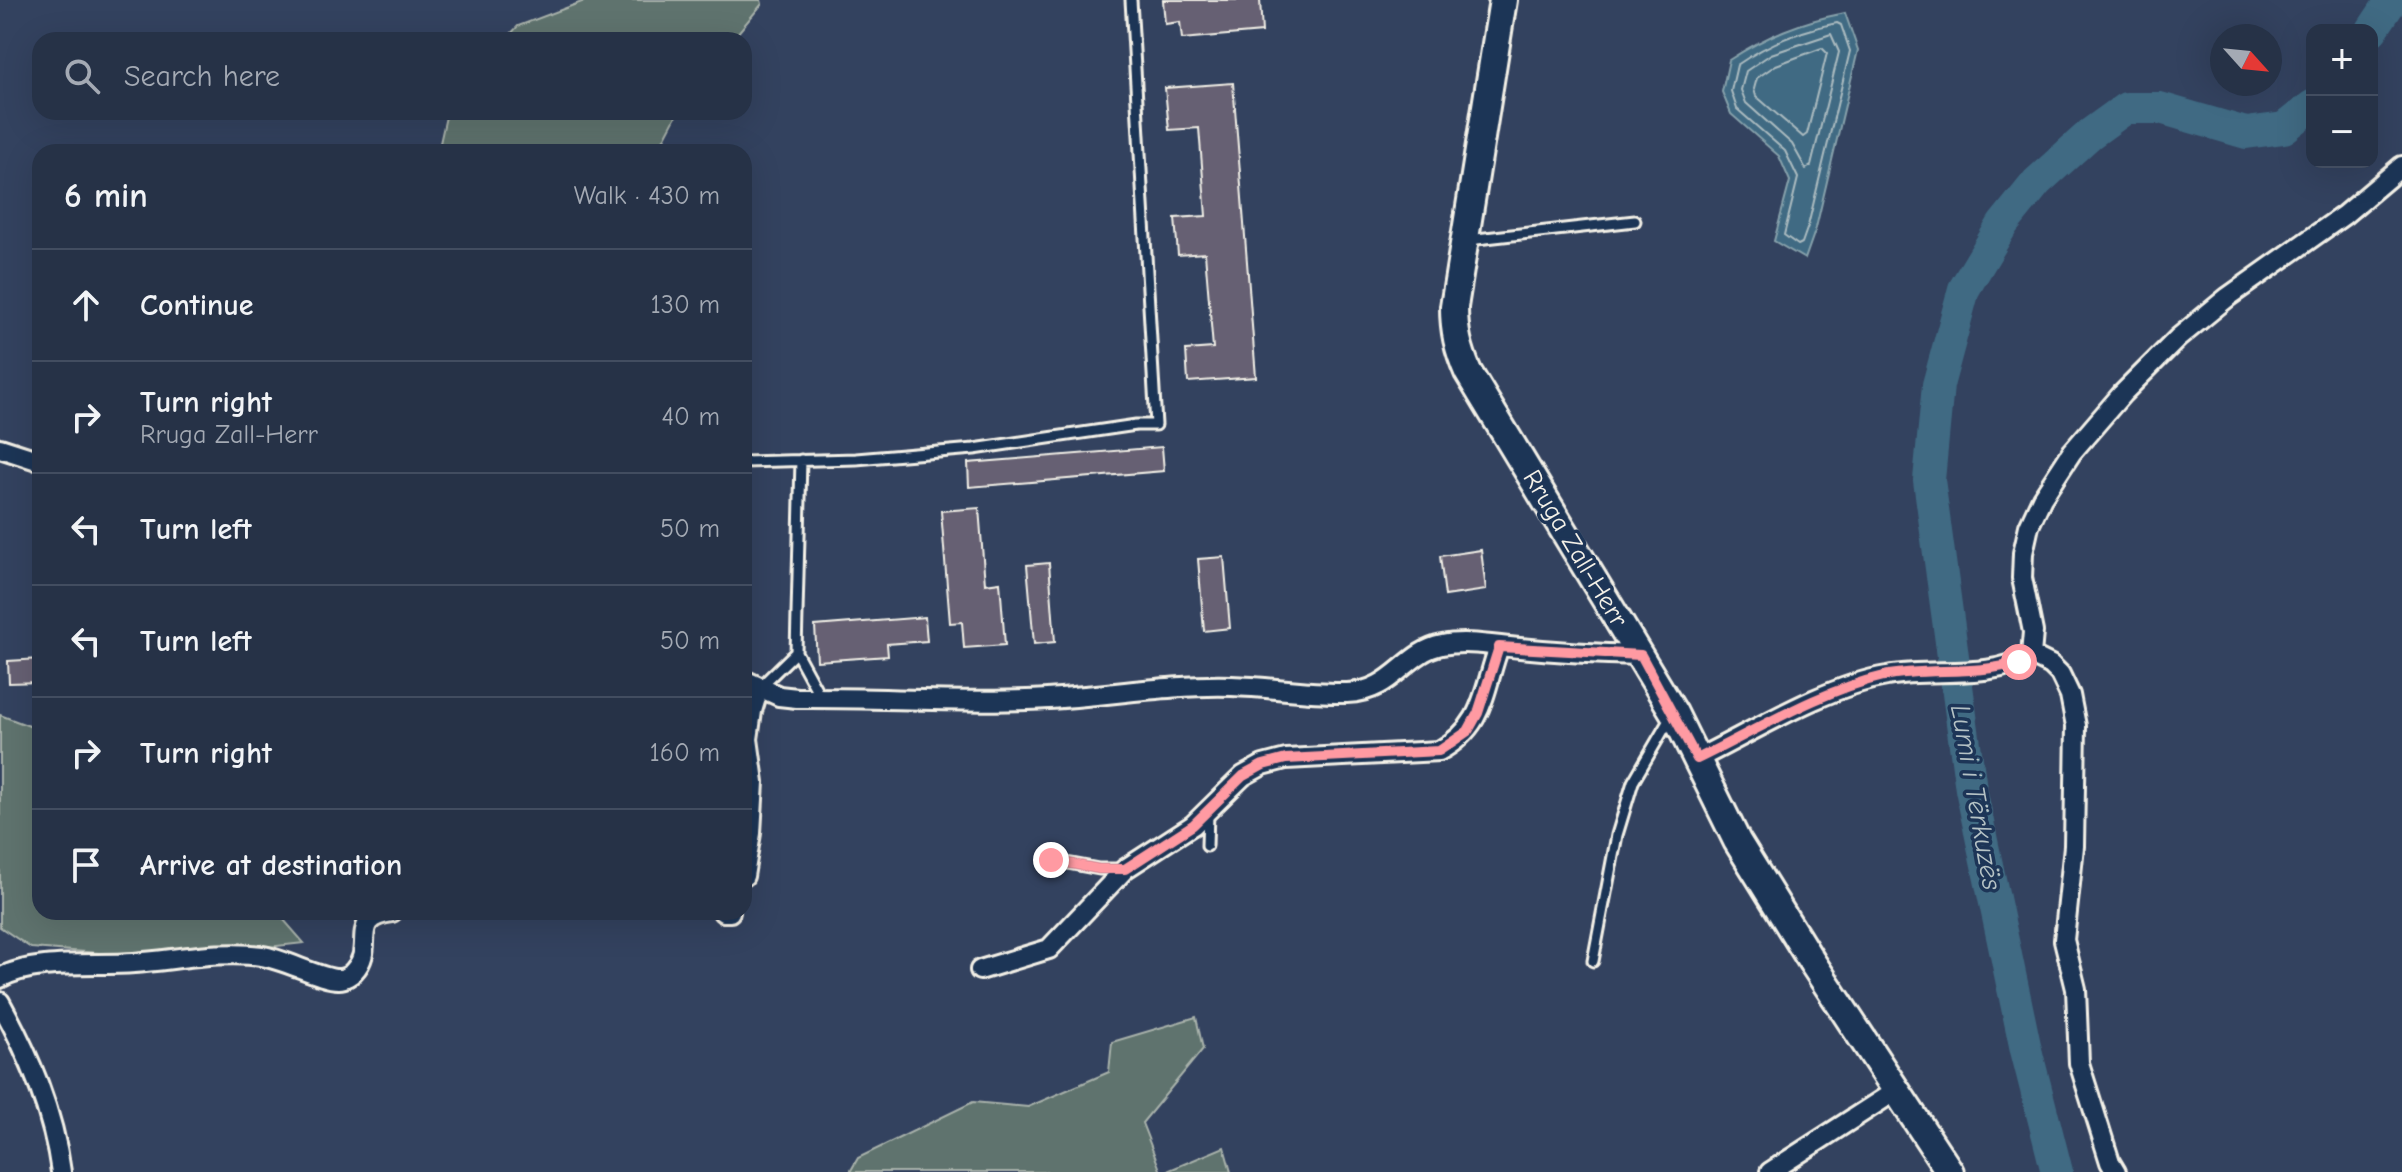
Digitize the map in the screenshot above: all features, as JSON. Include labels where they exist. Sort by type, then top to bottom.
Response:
[{"type":"main road","name":"Rruga Zall-Herr","points":[[1503,0],[1454,307],[1454,333],[1459,353],[1641,655],[1745,854],[1950,1172]]},
{"type":"street","points":[[2031,655],[2033,632],[2022,578],[2023,553],[2029,526],[2042,498],[2072,452],[2122,394],[2178,338],[2228,297],[2344,215],[2402,166]]},
{"type":"street","points":[[0,448],[32,458]]},
{"type":"street","points":[[752,711],[752,684],[779,696],[821,698],[1028,700],[1234,686],[1292,692],[1350,693],[1369,690],[1387,682],[1424,651],[1441,645],[1461,643],[1641,655]]},
{"type":"street","points":[[980,970],[1049,949],[1125,869],[1208,812],[1243,776],[1263,765],[1286,759],[1439,751],[1454,743],[1468,731],[1478,713],[1499,647]]},
{"type":"street","points":[[1697,759],[1822,698],[1860,683],[1888,675],[1989,669],[2019,662],[2031,655]]},
{"type":"street","points":[[2031,655],[2051,665],[2060,674],[2070,695],[2076,726],[2074,846],[2064,940],[2076,989],[2079,1063],[2110,1162],[2116,1172]]},
{"type":"street","points":[[752,758],[752,818]]},
{"type":"street","points":[[0,978],[40,967],[242,953],[272,957],[340,979],[351,975],[360,965],[368,920]]},
{"type":"street","points":[[0,1002],[27,1054],[43,1096],[58,1148],[61,1172]]},
{"type":"street","points":[[1770,1172],[1897,1090]]},
{"type":"lane","points":[[752,462],[856,459],[974,449],[1136,425],[1156,425],[1131,0]]},
{"type":"lane","points":[[1464,241],[1635,221]]},
{"type":"lane","points":[[801,460],[796,652],[821,698]]},
{"type":"lane","points":[[752,684],[796,652]]},
{"type":"lane","points":[[1593,961],[1617,835],[1633,782],[1674,713]]},
{"type":"lane","points":[[1207,846],[1208,812]]},
{"type":"lane","points":[[1051,860],[1099,869],[1125,869]]},
{"type":"green space","points":[[587,0],[761,0],[762,4],[739,32],[512,32],[518,26]]},
{"type":"green space","points":[[445,120],[674,120],[661,144],[440,144]]},
{"type":"green space","points":[[0,715],[32,727],[32,920],[284,920],[304,943],[169,958],[31,948],[0,927]]},
{"type":"green space","points":[[1196,1017],[1203,1049],[1142,1123],[1161,1172],[850,1172],[858,1158],[973,1102],[1028,1107],[1109,1072],[1112,1042]]},
{"type":"green space","points":[[1224,1147],[1231,1172],[1165,1172]]},
{"type":"water","points":[[1845,13],[1858,50],[1816,228],[1805,259],[1774,241],[1790,181],[1779,156],[1731,114],[1722,92],[1729,60],[1784,30]]},
{"type":"building","points":[[1163,0],[1260,0],[1262,32],[1182,39],[1180,22],[1165,24]]},
{"type":"building","points":[[1233,83],[1256,377],[1188,382],[1186,350],[1213,348],[1205,253],[1178,255],[1175,218],[1206,216],[1199,128],[1169,130],[1165,88]]},
{"type":"building","points":[[1162,447],[1164,471],[969,487],[968,463]]},
{"type":"building","points":[[979,508],[985,584],[1000,582],[1005,645],[964,648],[962,622],[950,623],[941,511]]},
{"type":"building","points":[[1481,550],[1486,590],[1445,596],[1440,556]]},
{"type":"building","points":[[1224,557],[1230,628],[1204,631],[1198,559]]},
{"type":"building","points":[[1049,563],[1055,642],[1034,644],[1027,565]]},
{"type":"building","points":[[925,617],[927,641],[887,644],[888,656],[817,661],[815,626]]},
{"type":"building","points":[[32,660],[32,682],[9,683],[8,661]]},
{"type":"waterway","name":"Lumi i Tërkuzës","points":[[2376,24],[2392,0]]},
{"type":"waterway","name":"Lumi i Tërkuzës","points":[[2057,1172],[2026,1050],[1971,789],[1929,480],[1938,385],[1964,289],[2003,224],[2037,182],[2090,134],[2126,108],[2160,108],[2246,133],[2284,128],[2306,111]]},
{"type":"route","points":[[1051,860],[1099,869],[1125,869],[1193,825],[1243,776],[1263,765],[1286,759],[1439,751],[1468,731],[1478,713],[1499,647],[1641,655],[1697,759],[1822,698],[1860,683],[1888,675],[1989,669],[2019,662]]}]
